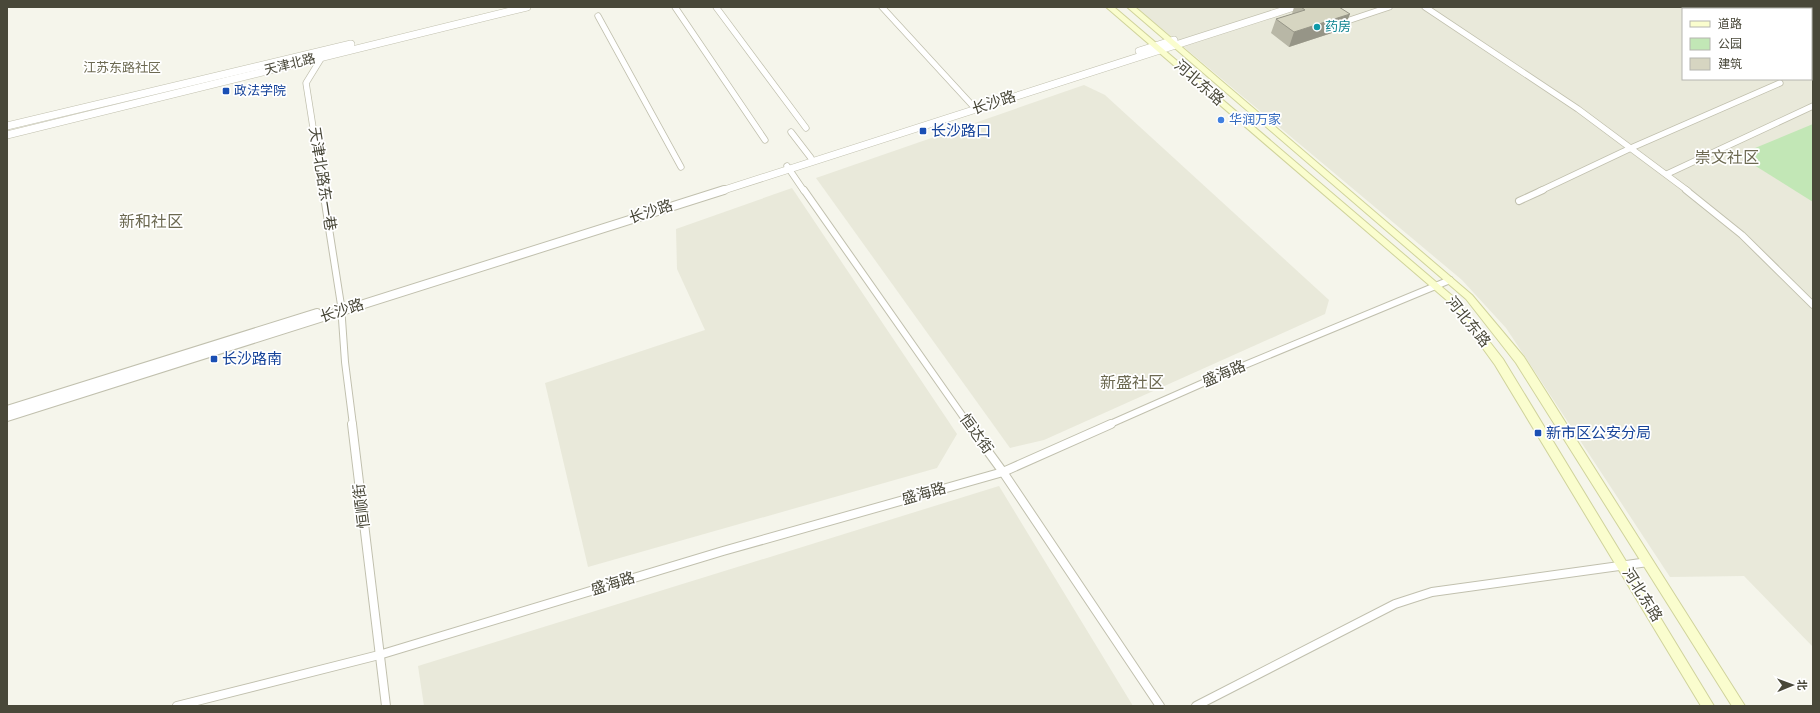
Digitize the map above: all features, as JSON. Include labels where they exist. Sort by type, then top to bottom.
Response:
[{"type":"main road","name":"河北东路","points":[[1110,7],[1453,301],[1499,362],[1708,706]]},
{"type":"main road","points":[[1131,7],[1469,297],[1520,360],[1739,706]]},
{"type":"street","name":"天津北路","points":[[7,126],[504,7]]},
{"type":"street","name":"天津北路","points":[[7,135],[527,7]]},
{"type":"street","points":[[675,7],[765,140]]},
{"type":"street","points":[[716,7],[806,128]]},
{"type":"street","points":[[882,7],[972,105]]},
{"type":"street","name":"长沙路","points":[[7,410],[341,308],[788,168],[1159,48],[1277,7]]},
{"type":"street","name":"长沙路","points":[[1174,43],[1294,7]]},
{"type":"street","points":[[1347,21],[1389,7]]},
{"type":"street","points":[[1424,7],[1578,109],[1667,174],[1742,235],[1813,304]]},
{"type":"street","points":[[598,16],[681,167]]},
{"type":"street","name":"长沙路","points":[[788,168],[811,158],[972,105],[1159,48]]},
{"type":"street","name":"天津北路东一巷","points":[[322,57],[306,83],[341,308]]},
{"type":"street","points":[[1519,201],[1631,148],[1780,83]]},
{"type":"street","points":[[1667,174],[1813,106]]},
{"type":"street","points":[[791,132],[811,158]]},
{"type":"street","name":"恒达街","points":[[788,168],[929,370],[1003,472],[1160,706]]},
{"type":"street","name":"盛海路","points":[[177,706],[379,655],[723,551],[1003,472],[1235,369],[1450,280]]},
{"type":"street","name":"长沙路","points":[[7,418],[341,308]]},
{"type":"street","name":"恒顺街","points":[[341,308],[345,362],[386,706]]},
{"type":"street","points":[[1196,706],[1395,604],[1432,592],[1648,562]]},
{"type":"shaded area","points":[[1136,7],[1813,7],[1813,647],[1744,576],[1670,577],[1506,328],[1462,280]]},
{"type":"shaded area","points":[[1701,7],[1813,7],[1813,67],[1812,8]]},
{"type":"shaded area","points":[[1084,85],[1105,95],[1329,300],[1325,314],[1044,440],[1010,448],[816,178]]},
{"type":"shaded area","points":[[792,188],[957,434],[937,468],[588,567],[545,383],[705,330],[677,269],[676,229]]},
{"type":"shaded area","points":[[999,486],[1133,706],[424,706],[418,666]]},
{"type":"green space","points":[[1813,124],[1813,202],[1738,155]]},
{"type":"building","points":[[1301,7],[1339,7],[1350,14],[1294,32],[1276,19],[1305,10]]},
{"type":"place","name":"药房","points":[[1317,27]]},
{"type":"place","name":"政法学院","points":[[226,91]]},
{"type":"place","name":"华润万家","points":[[1221,120]]},
{"type":"place","name":"长沙路口","points":[[923,131]]},
{"type":"place","name":"长沙路南","points":[[214,359]]},
{"type":"place","name":"新市区公安分局","points":[[1538,433]]},
{"type":"district","name":"江苏东路社区","points":[[122,68]]},
{"type":"district","name":"崇文社区","points":[[1727,158]]},
{"type":"district","name":"新和社区","points":[[151,222]]},
{"type":"district","name":"新盛社区","points":[[1132,383]]}]
